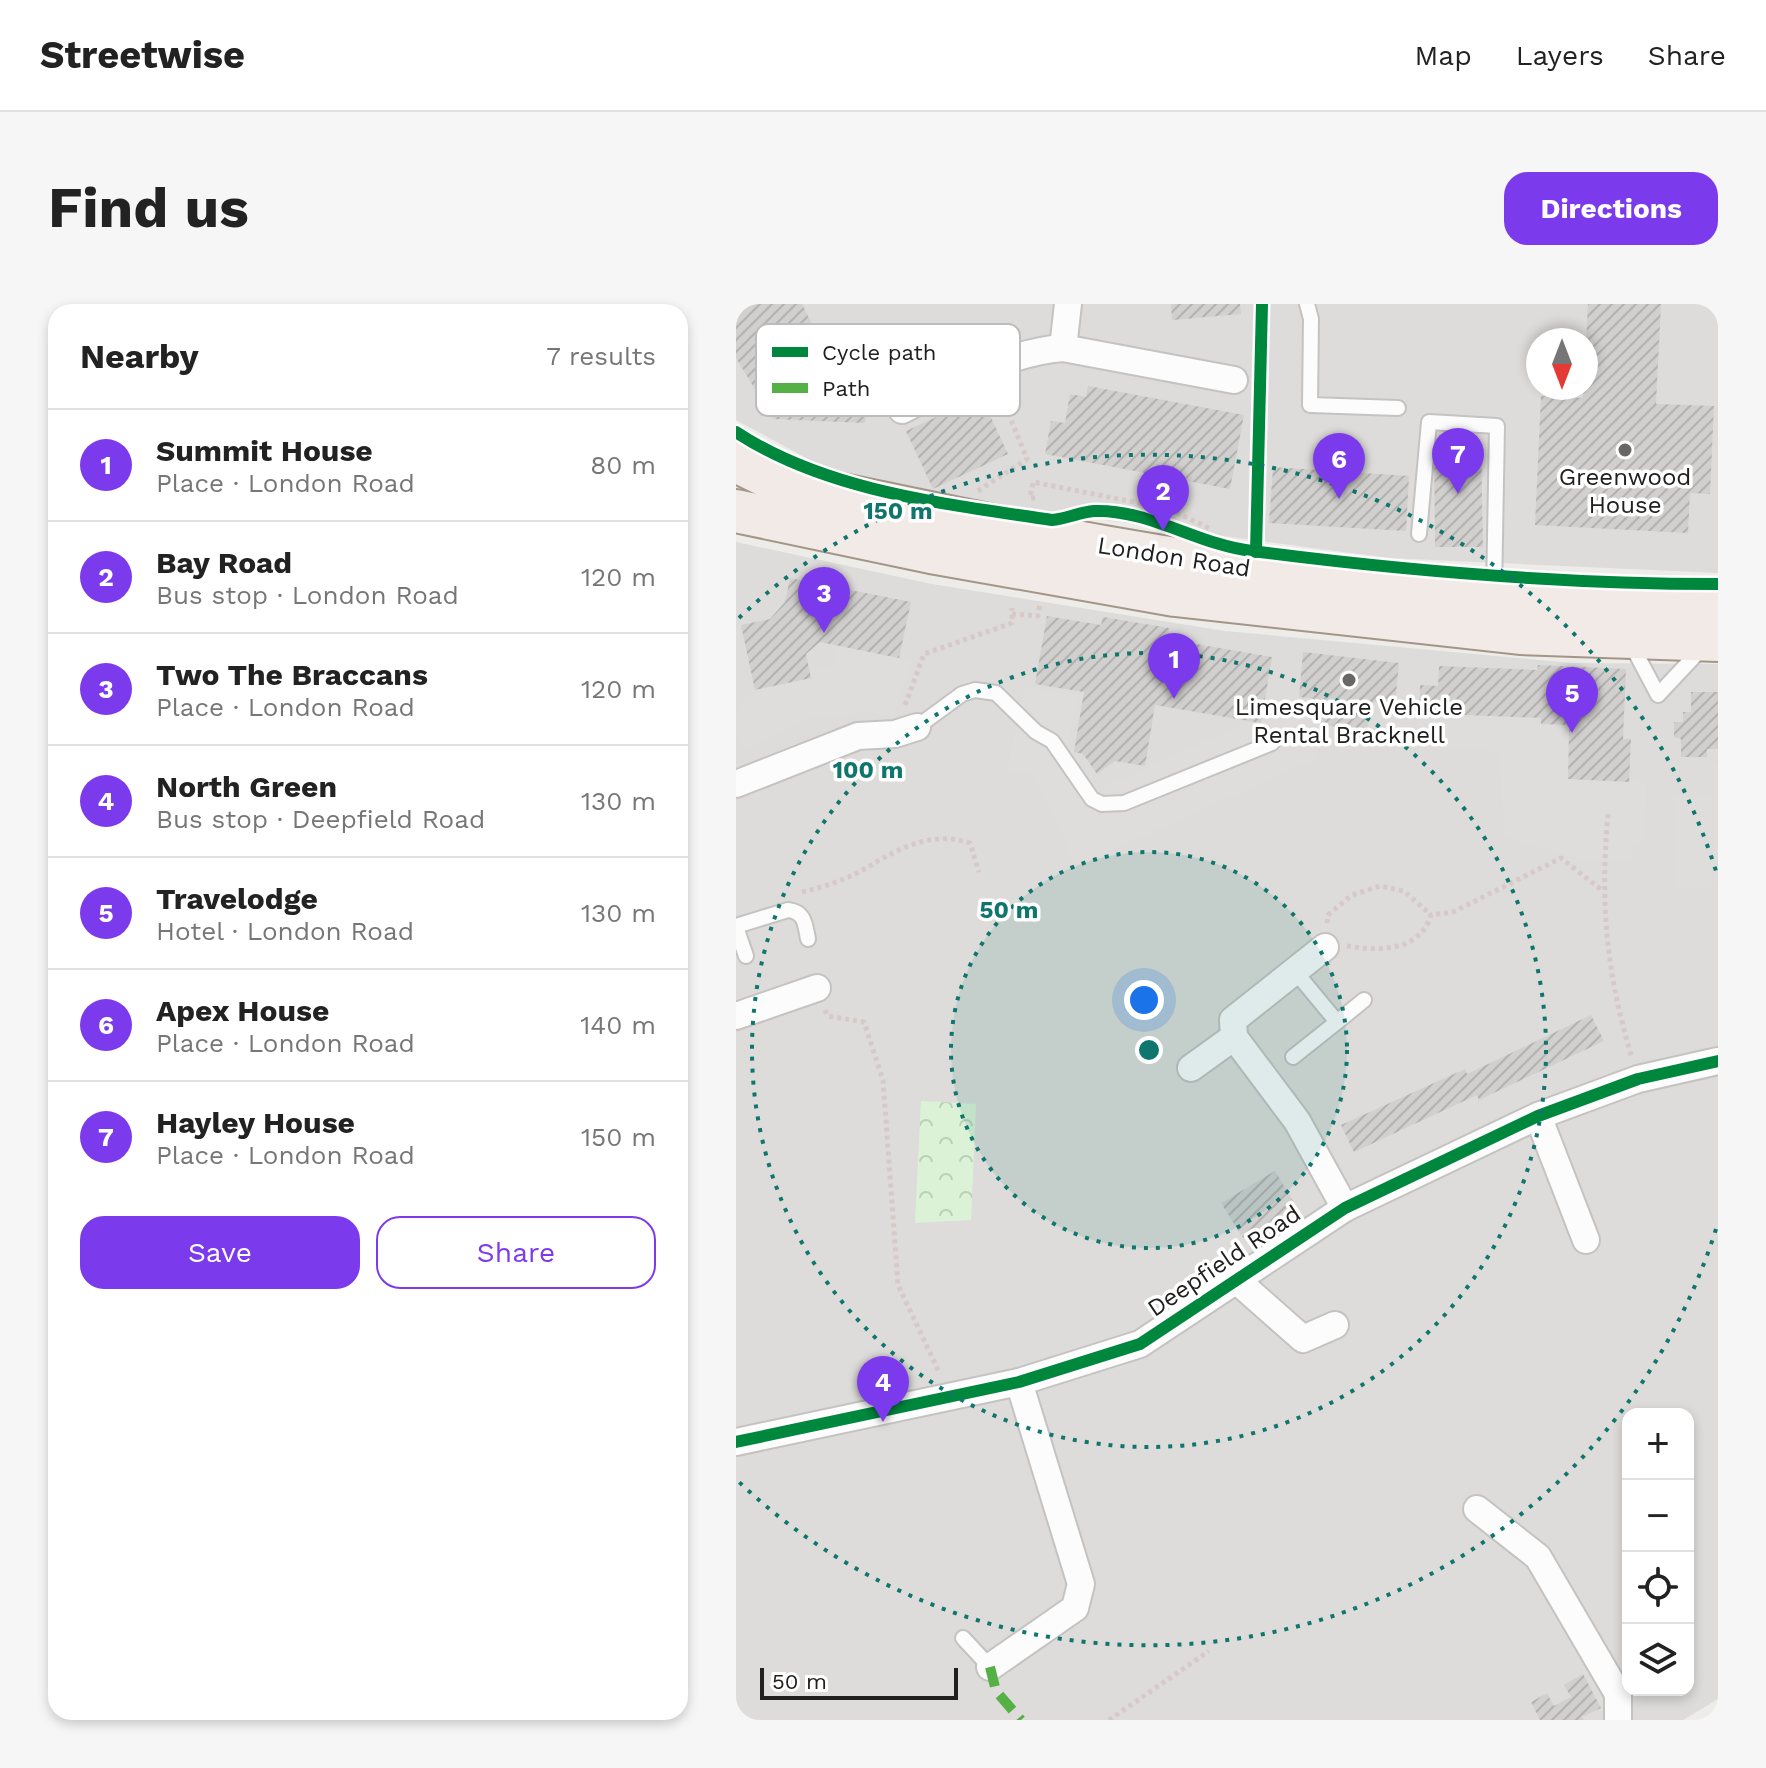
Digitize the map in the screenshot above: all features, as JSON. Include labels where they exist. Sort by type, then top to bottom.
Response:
[{"type":"main road","name":"London Road","points":[[736,461],[789,484],[1117,550],[1235,567],[1714,614]]},
{"type":"main road","name":"London Road","points":[[736,511],[931,552],[1175,595],[1415,623],[1628,639],[1714,614]]},
{"type":"street","points":[[1063,348],[1068,304]]},
{"type":"street","points":[[1020,357],[1040,350],[1063,348],[1234,380]]},
{"type":"street","points":[[736,784],[858,736],[906,731]]},
{"type":"street","points":[[1325,947],[1233,1020],[1234,1037],[1297,1121],[1345,1208]]},
{"type":"street","points":[[736,1016],[817,988]]},
{"type":"street","points":[[1191,1068],[1234,1037]]},
{"type":"street","name":"Deepfield Road","points":[[736,1442],[1019,1382],[1140,1344],[1345,1208],[1538,1116],[1638,1079],[1718,1061]]},
{"type":"street","points":[[1538,1116],[1586,1240]]},
{"type":"street","points":[[1235,1279],[1303,1339],[1335,1325]]},
{"type":"street","points":[[990,1667],[1075,1608],[1081,1584],[1019,1382]]},
{"type":"street","points":[[1477,1509],[1538,1557],[1618,1694],[1618,1720]]},
{"type":"lane","points":[[1307,304],[1311,319],[1310,405],[1398,408]]},
{"type":"lane","points":[[1419,534],[1429,422],[1497,426],[1494,594]]},
{"type":"lane","points":[[1628,639],[1658,695],[1714,614]]},
{"type":"lane","points":[[906,731],[962,694],[975,690],[996,693],[1036,732],[1052,741],[1092,799],[1102,804],[1124,803],[1272,743]]},
{"type":"lane","points":[[746,956],[736,926],[788,910],[797,911],[803,916],[808,939]]},
{"type":"lane","points":[[1294,970],[1337,1022]]},
{"type":"lane","points":[[1293,1057],[1364,1000]]},
{"type":"lane","points":[[963,1638],[990,1667]]},
{"type":"path","points":[[976,497],[979,486],[1027,459],[1009,416]]},
{"type":"path","points":[[1030,498],[1033,482],[1169,509],[1213,530]]},
{"type":"path","points":[[906,731],[924,654],[1012,623],[1012,611],[1038,616],[1040,602]]},
{"type":"path","points":[[1608,814],[1603,891],[1608,967],[1638,1079]]},
{"type":"path","points":[[795,894],[851,875],[902,846],[954,838],[970,843],[979,872]]},
{"type":"path","points":[[1431,915],[1453,912],[1561,858],[1603,891]]},
{"type":"path","points":[[1380,886],[1397,888],[1420,902],[1431,915],[1416,939],[1399,947],[1325,947],[1328,915],[1361,891],[1380,886]]},
{"type":"path","points":[[817,988],[828,1016],[864,1022],[883,1080],[898,1285],[951,1397]]},
{"type":"path","points":[[1109,1720],[1209,1651]]},
{"type":"shaded area","points":[[736,304],[1718,304],[1718,573],[1389,558],[991,505],[836,474],[736,420]]},
{"type":"shaded area","points":[[736,542],[932,584],[1225,631],[1572,663],[1718,664],[1718,1699],[1683,1720],[736,1720]]},
{"type":"shaded area","points":[[835,644],[911,662],[893,717],[874,712],[811,717],[746,750],[736,733],[736,710],[755,690],[810,678],[809,670],[835,666]]},
{"type":"shaded area","points":[[1026,686],[1077,698],[1066,748],[1100,789],[1293,702],[1318,758],[1076,866],[1036,776],[1007,770]]},
{"type":"shaded area","points":[[1419,713],[1541,718],[1541,724],[1569,725],[1568,779],[1647,783],[1644,836],[1631,847],[1631,862],[1590,861],[1504,837],[1500,751],[1416,747]]},
{"type":"shaded area","points":[[1712,763],[1718,763],[1718,887],[1675,887],[1675,796],[1712,796]]},
{"type":"green space","points":[[921,1101],[976,1104],[971,1220],[915,1223]]},
{"type":"building","points":[[736,304],[802,304],[812,324],[756,324],[756,391],[736,358]]},
{"type":"building","points":[[1171,304],[1240,304],[1241,314],[1172,320]]},
{"type":"building","name":"Greenwood House","points":[[1588,304],[1661,304],[1656,404],[1714,406],[1710,494],[1690,493],[1688,533],[1535,525],[1541,400],[1598,400],[1598,328],[1587,328]]},
{"type":"building","points":[[1088,386],[1244,415],[1230,489],[1045,454],[1051,421],[1065,423],[1070,394],[1086,397]]},
{"type":"building","points":[[771,416],[866,416],[865,423],[773,419]]},
{"type":"building","points":[[938,416],[990,416],[1008,454],[933,489],[906,431]]},
{"type":"building","points":[[1434,441],[1481,441],[1483,547],[1435,547]]},
{"type":"building","points":[[1273,467],[1409,476],[1406,531],[1269,523]]},
{"type":"building","points":[[790,578],[911,602],[899,658],[820,642],[806,654],[811,678],[755,690],[741,625],[770,619],[785,602]]},
{"type":"building","points":[[1047,616],[1101,625],[1103,617],[1169,628],[1167,639],[1272,657],[1261,723],[1155,705],[1145,766],[1115,761],[1097,774],[1083,754],[1074,752],[1084,692],[1035,684]]},
{"type":"building","name":"Limesquare Vehicle Rental Bracknell","points":[[1303,652],[1399,663],[1395,704],[1371,702],[1367,730],[1320,725],[1323,700],[1299,697]]},
{"type":"building","points":[[1538,665],[1626,669],[1623,739],[1631,739],[1629,782],[1568,779],[1569,725],[1541,724],[1541,718],[1419,713],[1420,685],[1438,686],[1439,666],[1537,670]]},
{"type":"building","points":[[1691,692],[1718,692],[1718,749],[1707,749],[1707,757],[1681,757],[1681,739],[1674,737],[1674,722],[1683,722],[1683,712],[1691,712]]},
{"type":"building","points":[[1591,1015],[1604,1041],[1479,1100],[1477,1095],[1354,1152],[1341,1125],[1465,1069],[1467,1074]]},
{"type":"building","points":[[1275,1171],[1296,1206],[1243,1238],[1221,1203]]},
{"type":"building","points":[[1583,1674],[1601,1708],[1582,1717],[1584,1720],[1540,1720],[1531,1702],[1547,1693],[1554,1706],[1571,1697],[1564,1685]]},
{"type":"marked path","points":[[990,1667],[996,1691],[1021,1720]]},
{"type":"cycle path","points":[[1256,552],[1262,304]]},
{"type":"cycle path","points":[[736,432],[809,469],[848,482],[971,508],[1052,520],[1094,511],[1114,512],[1154,521],[1232,547],[1368,565],[1543,579],[1718,584]]},
{"type":"cycle path","points":[[736,1442],[1019,1382],[1140,1344],[1345,1208],[1538,1116],[1638,1079],[1718,1061]]},
{"type":"place","name":"Greenwood House","points":[[1625,450]]},
{"type":"place","name":"Hayley House","points":[[1458,494]]},
{"type":"place","name":"Apex House","points":[[1339,499]]},
{"type":"place","name":"Bay Road","points":[[1163,531]]},
{"type":"place","name":"Two The Braccans","points":[[824,633]]},
{"type":"place","name":"Limesquare Vehicle Rental Bracknell","points":[[1349,680]]},
{"type":"place","name":"Summit House","points":[[1174,699]]},
{"type":"place","name":"Travelodge","points":[[1572,733]]},
{"type":"place","name":"North Green","points":[[883,1422]]}]
